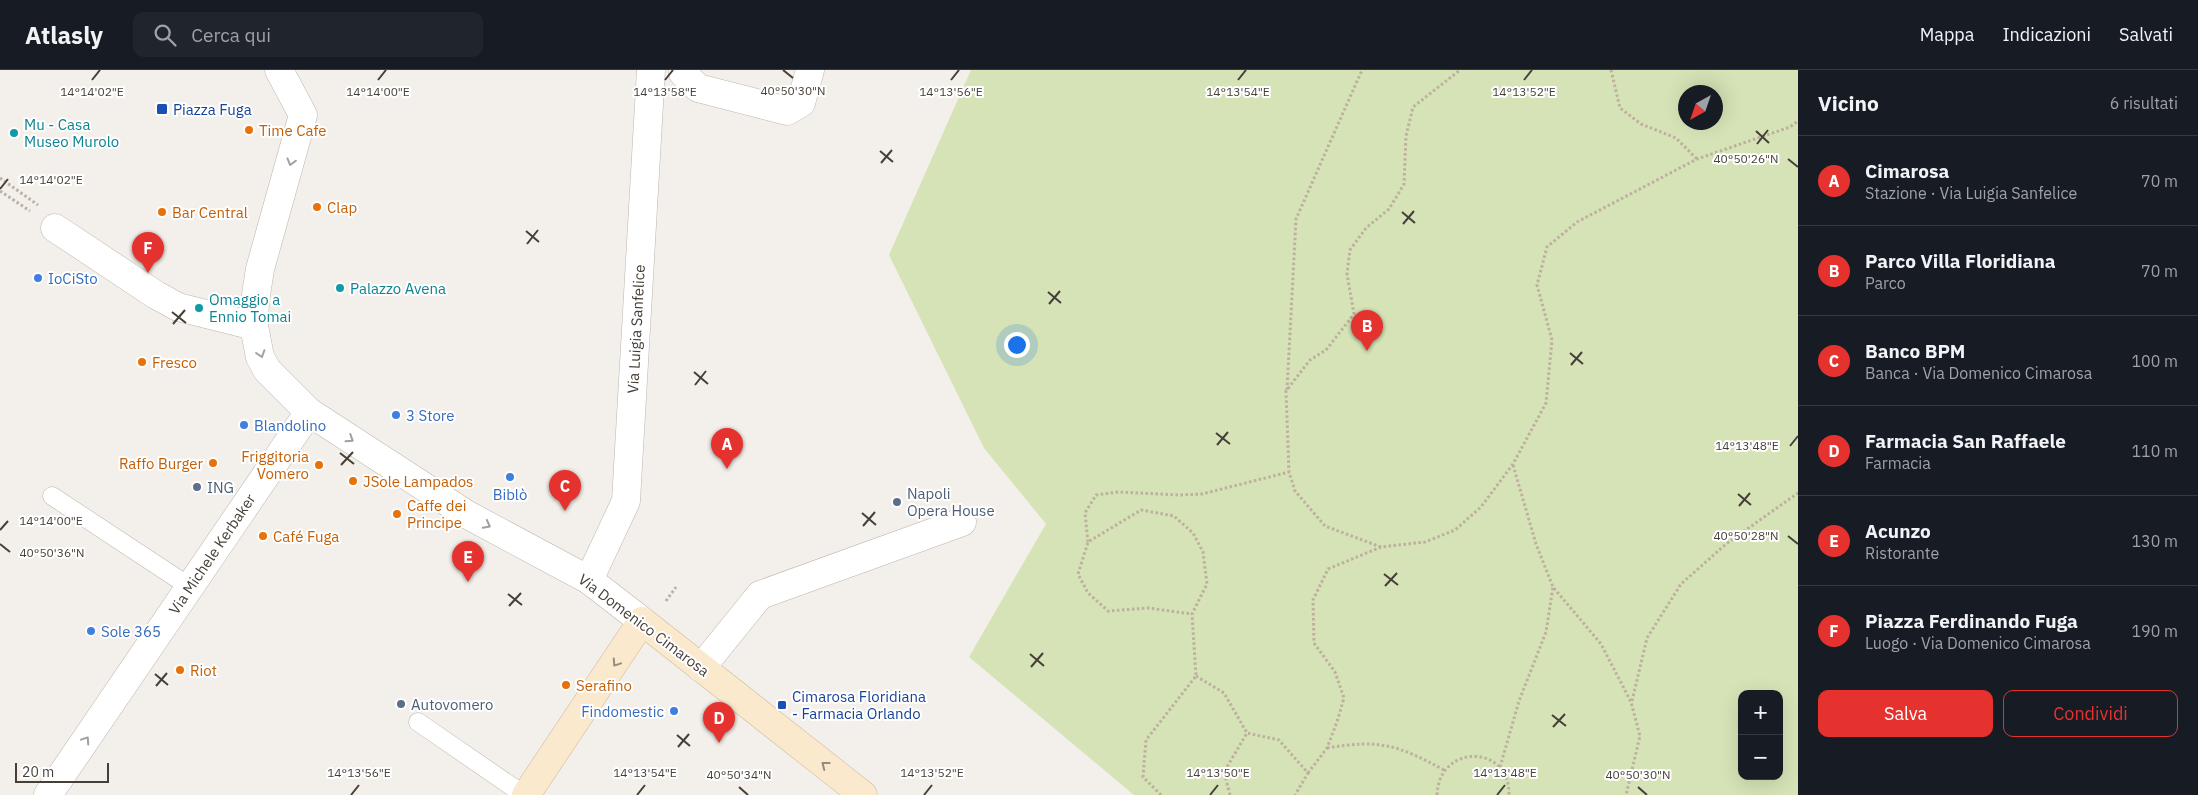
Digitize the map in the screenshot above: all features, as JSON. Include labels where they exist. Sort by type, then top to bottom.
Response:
[{"type":"street","name":"Via Domenico Cimarosa","points":[[279,70],[303,115],[260,270],[254,326],[260,356],[267,370],[309,412],[466,514],[589,580],[863,795]]},
{"type":"street","name":"Via Luigia Sanfelice","points":[[589,580],[626,501],[651,70]]},
{"type":"street","points":[[683,70],[683,73],[698,88],[787,111],[801,103],[810,70]]},
{"type":"street","points":[[58,225],[83,247],[156,295],[178,307],[254,326]]},
{"type":"street","name":"Via Michele Kerbaker","points":[[48,795],[309,412]]},
{"type":"street","points":[[701,668],[760,595],[962,522]]},
{"type":"street","points":[[525,795],[642,621]]},
{"type":"lane","points":[[52,496],[190,587]]},
{"type":"lane","points":[[418,722],[525,795]]},
{"type":"path","points":[[1362,70],[1296,219],[1286,391],[1290,472],[1295,491],[1325,526],[1381,547]]},
{"type":"path","points":[[1286,391],[1310,360],[1326,350],[1354,314],[1347,274],[1350,250],[1366,228],[1389,209],[1404,184],[1406,136],[1413,106],[1460,70]]},
{"type":"path","points":[[1612,70],[1620,108],[1641,124],[1676,138],[1698,159]]},
{"type":"path","points":[[1295,795],[1327,748],[1344,698],[1335,672],[1314,643],[1313,600],[1328,568],[1381,547],[1425,542],[1454,530],[1481,507],[1513,464],[1546,402],[1552,340],[1537,285],[1547,247],[1577,222],[1698,159],[1790,127],[1798,121]]},
{"type":"path","points":[[0,178],[58,225]]},
{"type":"path","points":[[0,191],[58,225]]},
{"type":"path","points":[[1513,464],[1536,544],[1553,588],[1601,644],[1631,702],[1640,736],[1626,795]]},
{"type":"path","points":[[1192,614],[1148,608],[1108,611],[1088,593],[1078,574],[1088,542],[1085,513],[1096,495],[1118,492],[1179,495],[1202,494],[1290,472]]},
{"type":"path","points":[[1631,702],[1647,638],[1681,584],[1726,544],[1798,492]]},
{"type":"path","points":[[1088,542],[1142,510],[1174,516],[1193,533],[1203,552],[1207,584],[1192,614],[1196,676],[1146,740],[1143,777],[1161,795]]},
{"type":"path","points":[[663,604],[676,588]]},
{"type":"path","points":[[1500,767],[1519,701],[1546,632],[1553,588]]},
{"type":"path","points":[[1196,676],[1224,693],[1247,733],[1279,740],[1308,774]]},
{"type":"path","points":[[1230,795],[1224,772],[1247,733]]},
{"type":"path","points":[[1327,748],[1356,743],[1386,745],[1411,752],[1444,770]]},
{"type":"path","points":[[1438,795],[1439,781],[1444,770],[1465,756],[1478,756],[1490,760],[1500,767],[1506,776],[1509,795]]},
{"type":"green space","points":[[971,70],[1798,70],[1798,795],[1134,795],[969,657],[1046,524],[984,448],[889,255]]},
{"type":"place","name":"Piazza Fuga","points":[[162,109]]},
{"type":"place","name":"Time Cafe","points":[[249,130]]},
{"type":"place","name":"Mu - Casa Museo Murolo","points":[[14,133]]},
{"type":"place","name":"Clap","points":[[317,207]]},
{"type":"place","name":"Bar Central","points":[[162,212]]},
{"type":"place","name":"Piazza Ferdinando Fuga","points":[[148,273]]},
{"type":"place","name":"IoCiSto","points":[[38,278]]},
{"type":"place","name":"Palazzo Avena","points":[[340,288]]},
{"type":"place","name":"Omaggio a Ennio Tomai","points":[[199,308]]},
{"type":"place","name":"Parco Villa Floridiana","points":[[1367,351]]},
{"type":"place","name":"Fresco","points":[[142,362]]},
{"type":"place","name":"3 Store","points":[[396,415]]},
{"type":"place","name":"Blandolino","points":[[244,425]]},
{"type":"place","name":"Raffo Burger","points":[[213,463]]},
{"type":"place","name":"Friggitoria Vomero","points":[[319,465]]},
{"type":"place","name":"Cimarosa","points":[[727,469]]},
{"type":"place","name":"Biblò","points":[[510,477]]},
{"type":"place","name":"JSole Lampados","points":[[353,481]]},
{"type":"place","name":"ING","points":[[197,487]]},
{"type":"place","name":"Napoli Opera House","points":[[897,502]]},
{"type":"place","name":"Banco BPM","points":[[565,511]]},
{"type":"place","name":"Caffe dei Principe","points":[[397,514]]},
{"type":"place","name":"Café Fuga","points":[[263,536]]},
{"type":"place","name":"Acunzo","points":[[468,582]]},
{"type":"place","name":"Sole 365","points":[[91,631]]},
{"type":"place","name":"Riot","points":[[180,670]]},
{"type":"place","name":"Serafino","points":[[566,685]]},
{"type":"place","name":"Autovomero","points":[[401,704]]},
{"type":"place","name":"Cimarosa Floridiana - Farmacia Orlando","points":[[782,705]]},
{"type":"place","name":"Findomestic","points":[[674,711]]},
{"type":"place","name":"Farmacia San Raffaele","points":[[719,743]]}]
